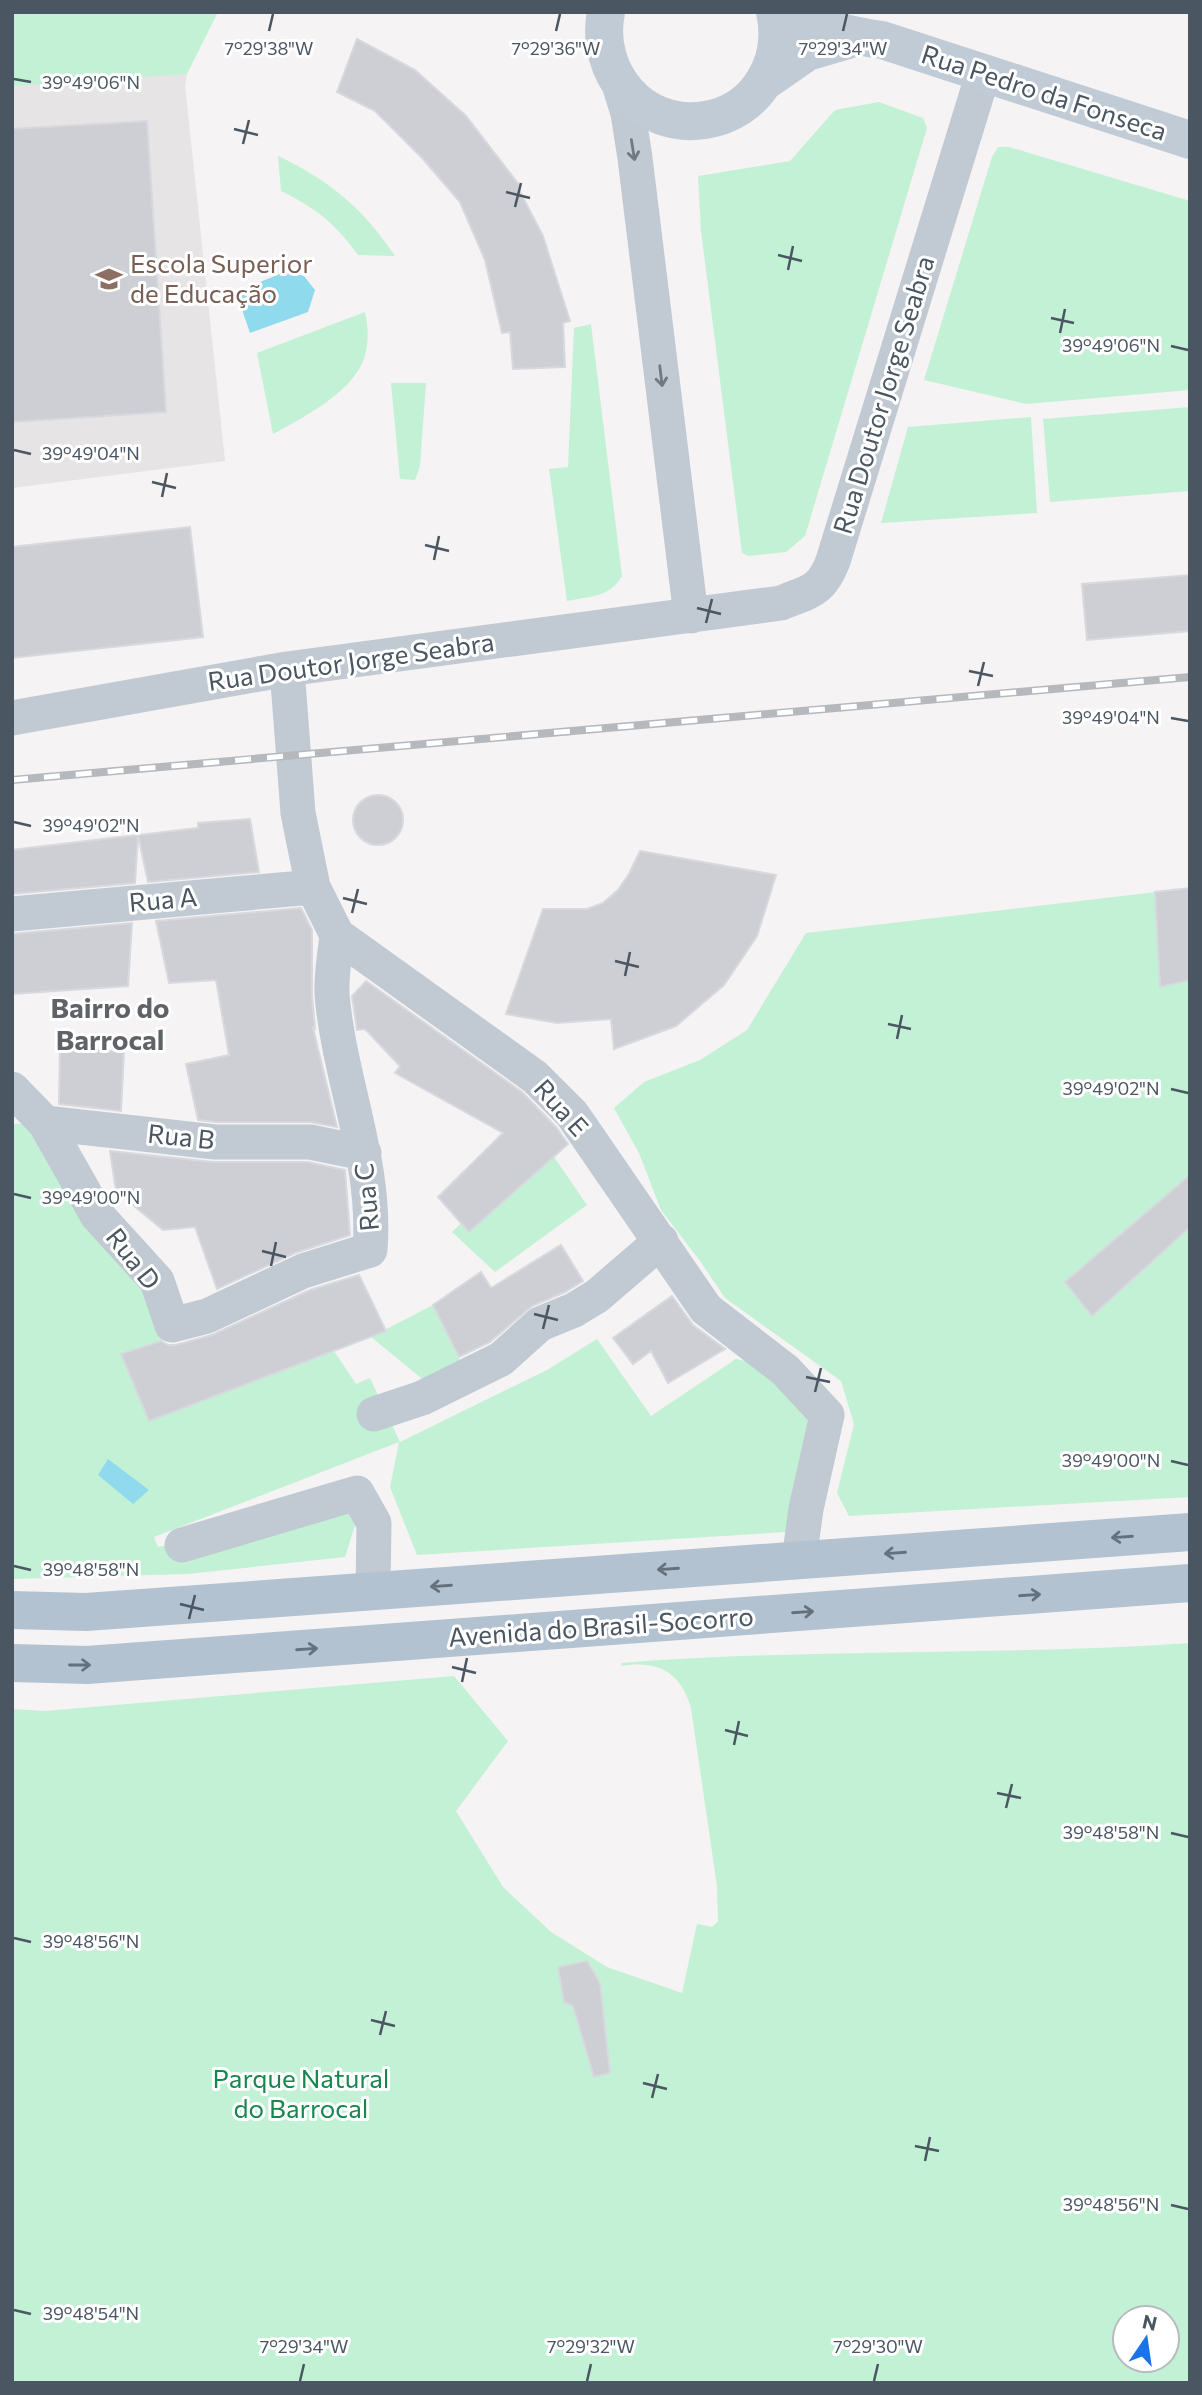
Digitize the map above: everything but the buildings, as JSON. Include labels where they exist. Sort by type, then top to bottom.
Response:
[{"type":"main road","points":[[606,12],[603,27],[604,47],[609,66],[619,84]]},
{"type":"main road","points":[[765,81],[776,56],[779,28],[775,12]]},
{"type":"main road","name":"Rua Pedro da Fonseca","points":[[792,12],[804,20],[858,37],[882,40],[1190,140]]},
{"type":"main road","name":"Rua Pedro da Fonseca","points":[[619,84],[635,102],[657,114],[680,121],[705,120],[728,113],[749,100],[765,81],[807,52],[858,37]]},
{"type":"main road","name":"Avenida do Brasil-Socorro","points":[[12,1610],[86,1612],[1190,1532]]},
{"type":"main road","name":"Avenida do Brasil-Socorro","points":[[12,1663],[101,1664],[1190,1583]]},
{"type":"street","name":"Rua Doutor Jorge Seabra","points":[[12,718],[287,669],[781,603],[818,588],[827,577],[983,74]]},
{"type":"street","points":[[619,84],[628,113],[635,159],[691,616]]},
{"type":"street","name":"Rua E","points":[[287,669],[298,813],[313,887],[337,935],[535,1077],[572,1114],[706,1309],[785,1370],[827,1415],[806,1509],[799,1560]]},
{"type":"street","name":"Rua A","points":[[12,914],[313,887]]},
{"type":"street","name":"Rua C","points":[[172,1325],[207,1316],[303,1271],[370,1250],[372,1223],[364,1153],[338,1034],[332,992],[337,935]]},
{"type":"street","points":[[12,1089],[46,1123]]},
{"type":"street","name":"Rua B","points":[[46,1123],[215,1142],[310,1142],[364,1153]]},
{"type":"street","name":"Rua D","points":[[46,1123],[97,1215],[157,1281],[172,1325]]},
{"type":"street","points":[[374,1414],[422,1398],[501,1359],[540,1324],[574,1310],[597,1296],[661,1241]]},
{"type":"street","points":[[182,1545],[357,1493],[374,1523],[373,1591]]},
{"type":"shaded area","name":"Escola Superior de Educação","points":[[12,12],[187,74],[185,85],[225,461],[12,488]]},
{"type":"green space","points":[[12,12],[218,12],[187,74],[12,86]]},
{"type":"green space","points":[[879,102],[923,118],[927,128],[805,536],[786,552],[748,556],[742,553],[701,231],[698,176],[790,161],[835,110]]},
{"type":"green space","points":[[998,147],[1009,147],[1190,201],[1190,390],[1026,404],[924,380],[992,157]]},
{"type":"green space","points":[[278,156],[313,175],[344,197],[371,224],[395,256],[358,255],[324,217],[281,191]]},
{"type":"green space","points":[[365,312],[365,354],[355,375],[324,404],[273,434],[257,353]]},
{"type":"green space","points":[[591,324],[622,576],[605,592],[567,601],[549,469],[568,467],[574,328]]},
{"type":"green space","points":[[391,383],[426,383],[420,466],[415,480],[400,479]]},
{"type":"green space","points":[[1190,407],[1190,491],[1050,502],[1043,419]]},
{"type":"green space","points":[[1031,417],[1037,513],[881,523],[908,427]]},
{"type":"green space","points":[[1190,888],[1190,1497],[849,1516],[837,1493],[854,1424],[841,1381],[725,1298],[661,1210],[639,1153],[614,1108],[644,1082],[700,1060],[747,1030],[806,933]]},
{"type":"green space","points":[[45,1123],[173,1337],[121,1354],[334,1351],[356,1384],[370,1378],[400,1442],[547,1370],[597,1339],[651,1416],[736,1359],[785,1370],[827,1415],[803,1531],[417,1555],[390,1487],[399,1442],[154,1537],[158,1547],[346,1509],[358,1516],[345,1557],[188,1574],[12,1579],[12,1124]]},
{"type":"green space","points":[[554,1157],[587,1205],[495,1272],[452,1232],[461,1223],[470,1231]]},
{"type":"green space","points":[[433,1305],[460,1360],[437,1391],[371,1337]]},
{"type":"green space","name":"Parque Natural do Barrocal","points":[[1190,1643],[1190,2383],[12,2383],[12,1709],[45,1711],[454,1676],[508,1741],[456,1811],[503,1887],[551,1932],[607,1967],[682,1993],[697,1924],[712,1927],[718,1921],[717,1886],[691,1708],[681,1686],[667,1672],[647,1665],[622,1666],[621,1663],[763,1655],[1048,1650]]},
{"type":"water","points":[[287,271],[304,276],[315,290],[308,312],[250,333],[236,292]]},
{"type":"water","points":[[108,1459],[149,1490],[133,1504],[98,1475]]},
{"type":"railway","points":[[12,780],[1190,677]]},
{"type":"place","name":"Escola Superior de Educação","points":[[109,279]]},
{"type":"district","name":"Bairro do Barrocal","points":[[110,1024]]}]
